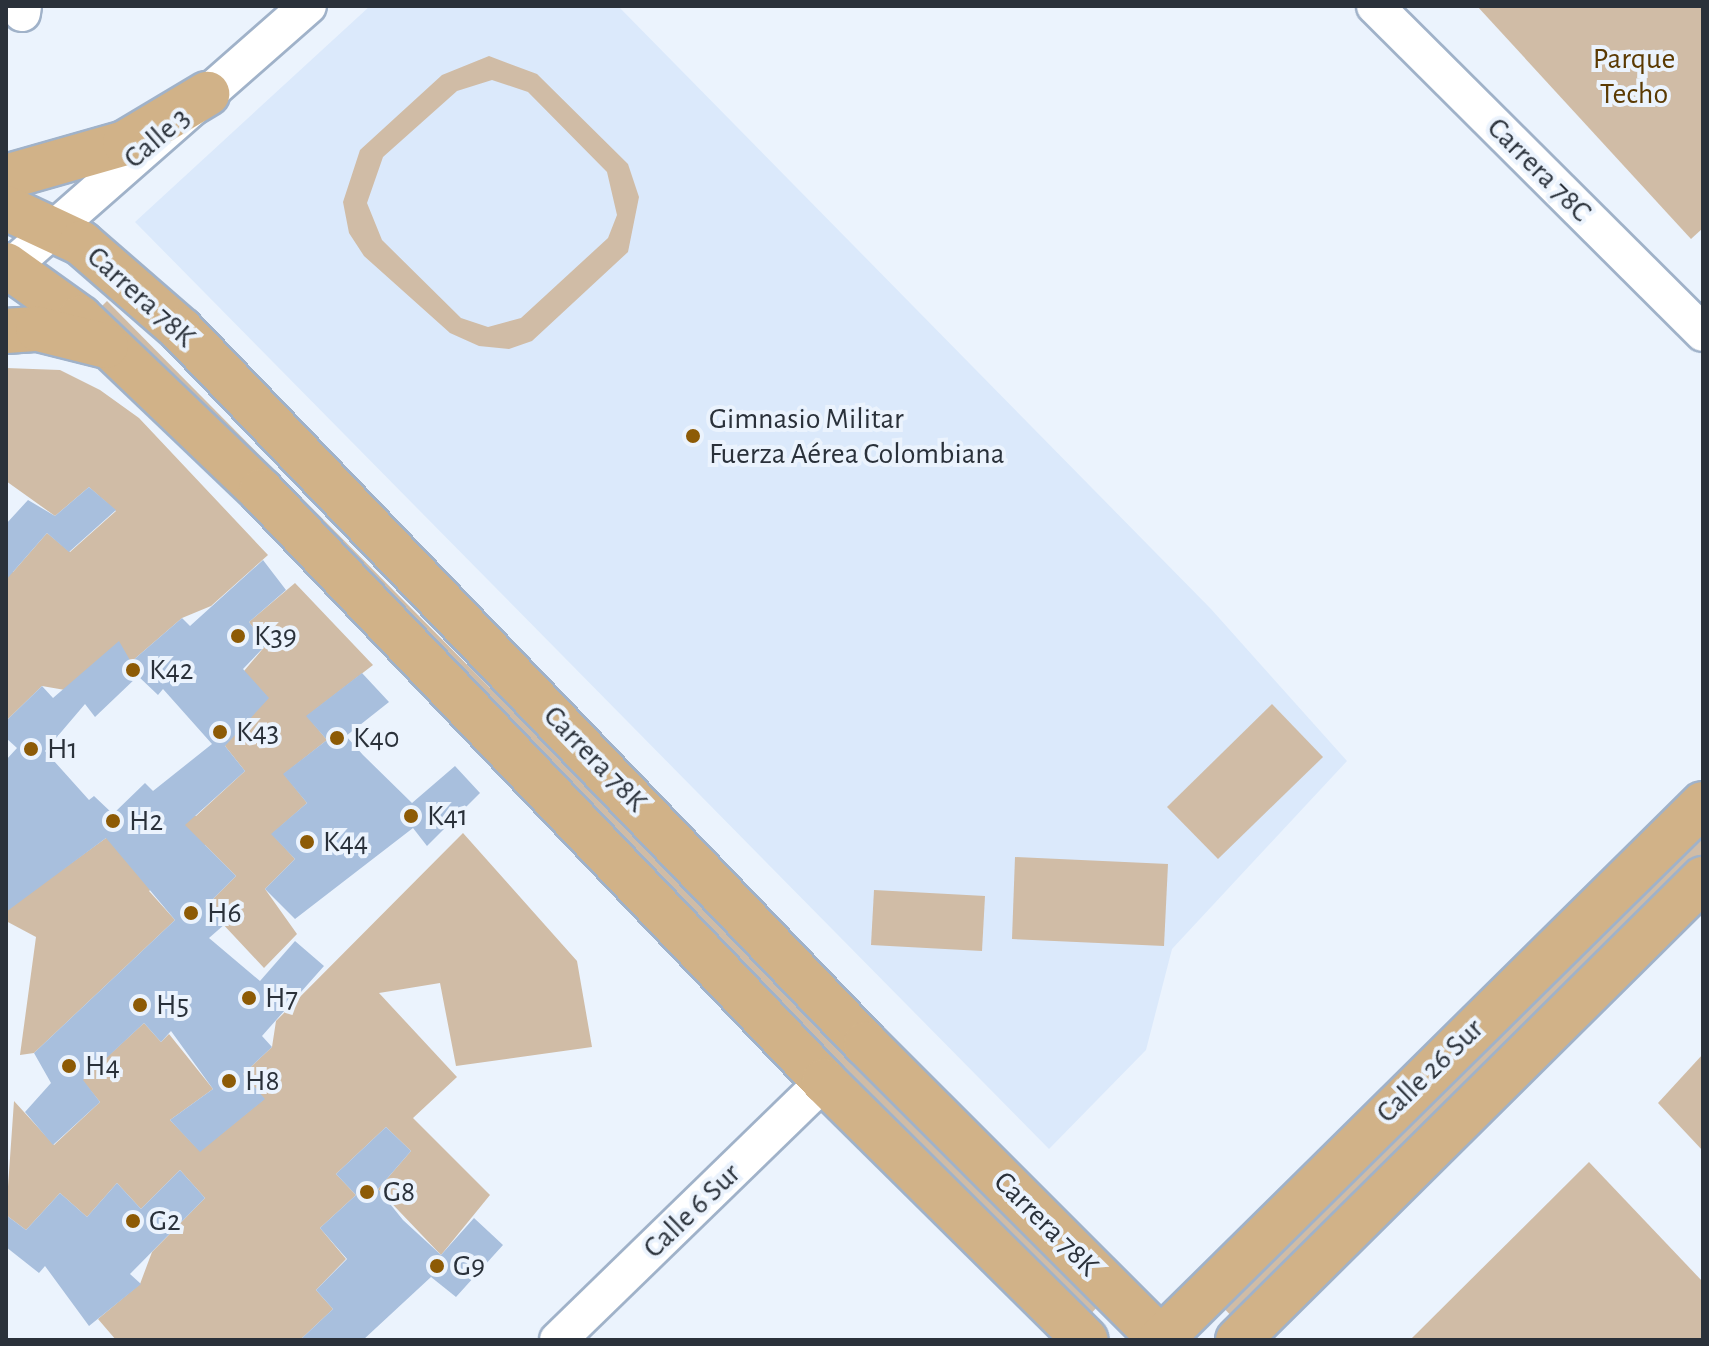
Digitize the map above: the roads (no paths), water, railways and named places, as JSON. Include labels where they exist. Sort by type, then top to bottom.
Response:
[{"type":"main road","points":[[6,177],[125,143],[207,94]]},
{"type":"main road","name":"Carrera 78K","points":[[6,208],[81,243],[181,330],[866,1044],[1161,1340]]},
{"type":"main road","name":"Carrera 78K","points":[[7,268],[113,348],[261,491],[824,1081],[1086,1340]]},
{"type":"main road","points":[[6,331],[38,329],[113,348]]},
{"type":"main road","name":"Calle 26 Sur","points":[[1161,1340],[1703,804]]},
{"type":"main road","name":"Calle 26 Sur","points":[[1238,1340],[1703,879]]},
{"type":"street","name":"Calle 3","points":[[7,268],[308,6]]},
{"type":"street","name":"Carrera 78C","points":[[1375,6],[1703,333]]},
{"type":"street","name":"Calle 6 Sur","points":[[558,1340],[824,1081]]},
{"type":"place","name":"Gimnasio Militar Fuerza Aérea Colombiana","points":[[693,436]]},
{"type":"place","name":"K39","points":[[238,636]]},
{"type":"place","name":"K42","points":[[133,670]]},
{"type":"place","name":"K43","points":[[220,732]]},
{"type":"place","name":"K40","points":[[337,738]]},
{"type":"place","name":"H1","points":[[31,749]]},
{"type":"place","name":"K41","points":[[411,816]]},
{"type":"place","name":"H2","points":[[113,821]]},
{"type":"place","name":"K44","points":[[307,842]]},
{"type":"place","name":"H6","points":[[191,913]]},
{"type":"place","name":"H7","points":[[249,998]]},
{"type":"place","name":"H5","points":[[140,1005]]},
{"type":"place","name":"H4","points":[[69,1066]]},
{"type":"place","name":"H8","points":[[229,1081]]},
{"type":"place","name":"G8","points":[[367,1192]]},
{"type":"place","name":"G2","points":[[133,1221]]},
{"type":"place","name":"G9","points":[[437,1266]]},
{"type":"park label","name":"Parque Techo","points":[[1634,76]]}]
